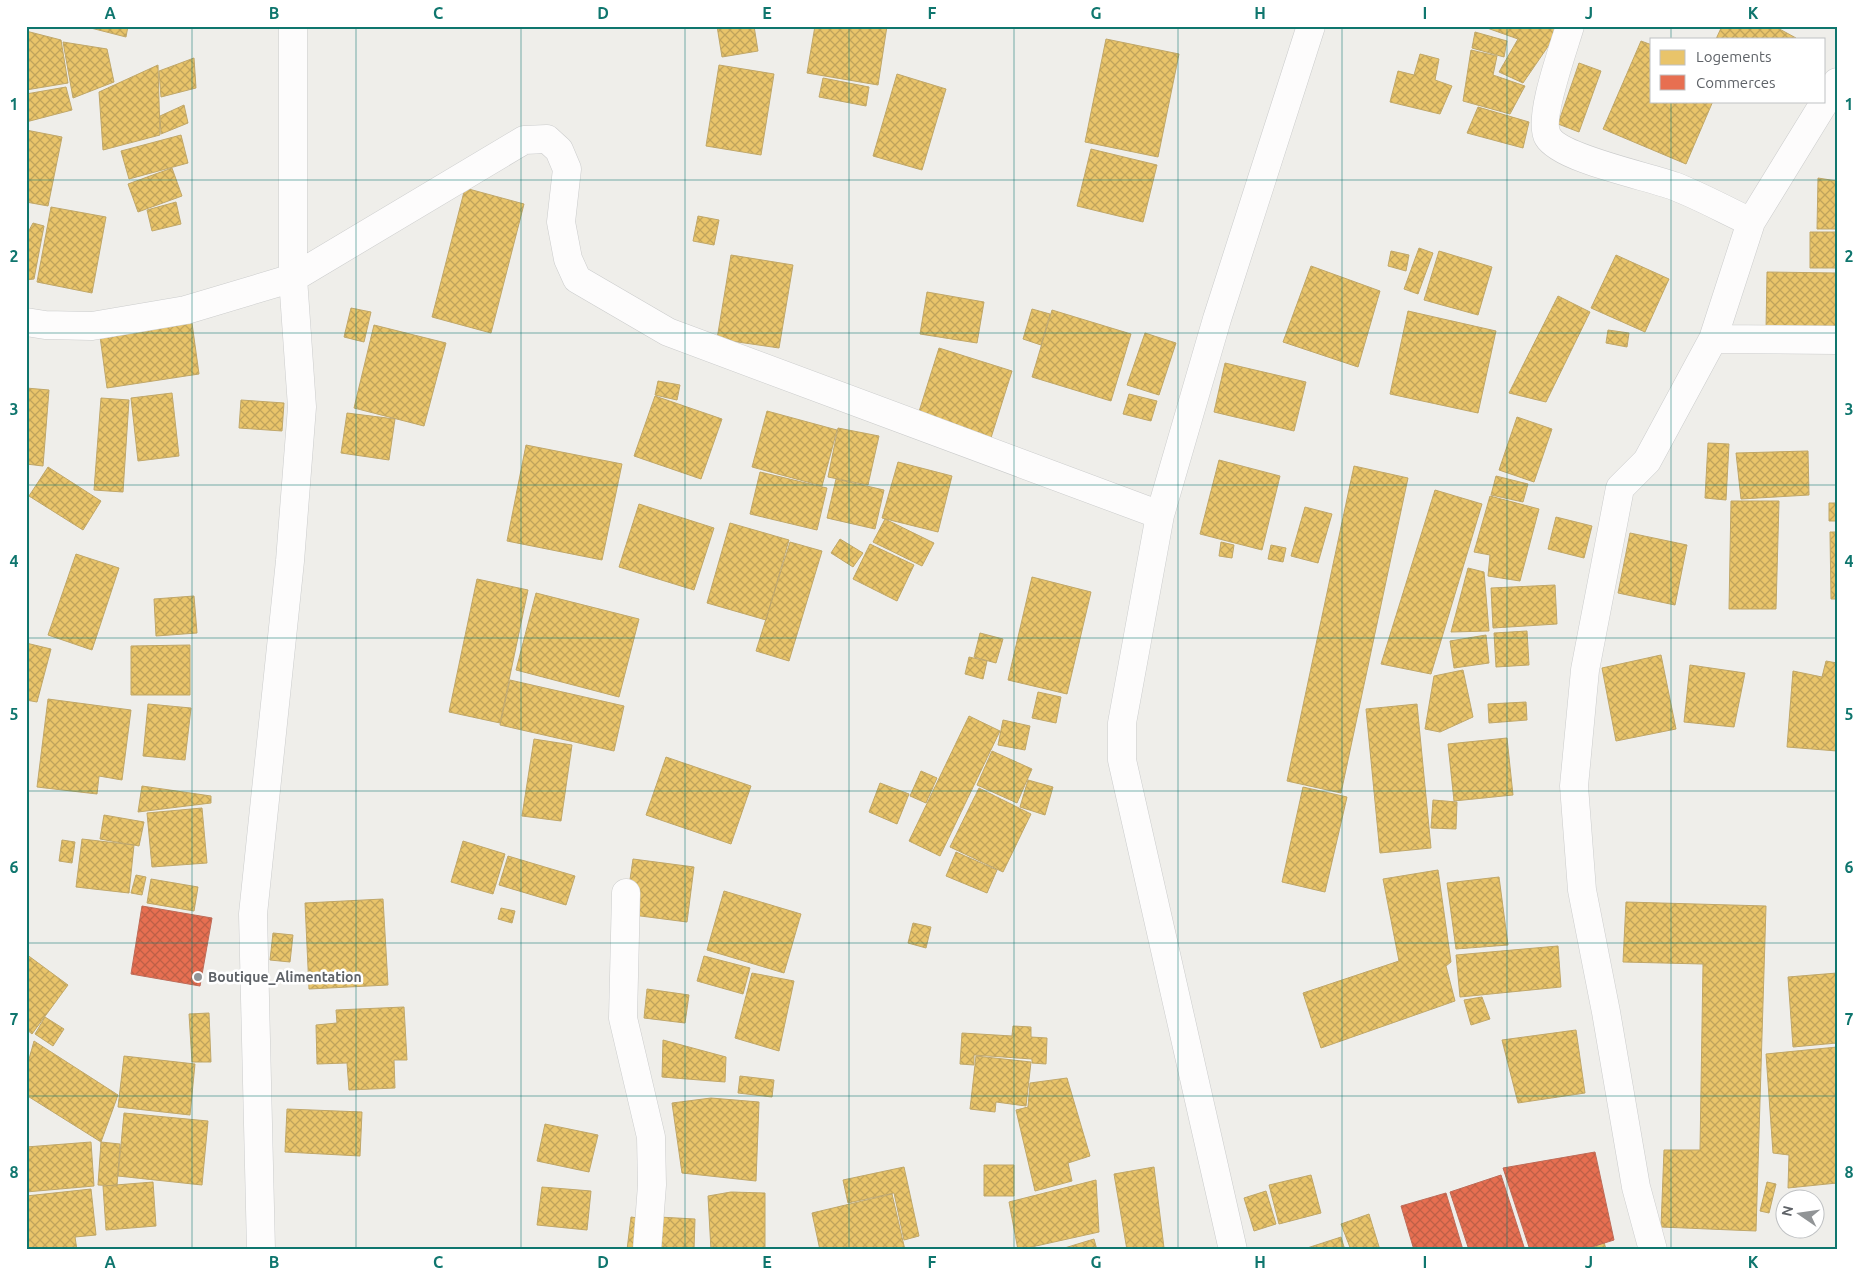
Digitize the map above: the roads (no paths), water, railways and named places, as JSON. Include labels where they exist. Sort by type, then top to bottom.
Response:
[{"type":"street","points":[[261,1250],[253,914],[290,562],[302,406],[293,278],[293,26]]},
{"type":"street","points":[[1233,1250],[1122,760],[1122,723],[1160,515],[1217,319],[1311,26]]},
{"type":"street","points":[[1570,26],[1546,107],[1545,128],[1548,138],[1569,154],[1675,186],[1750,222]]},
{"type":"street","points":[[1826,100],[1837,82]]},
{"type":"street","points":[[1653,1250],[1636,1187],[1606,1012],[1582,890],[1574,786],[1585,670],[1620,488],[1647,461],[1713,339],[1750,222],[1825,102]]},
{"type":"street","points":[[26,322],[92,326],[186,310],[293,278],[524,140],[546,139],[559,150],[567,169],[561,222],[568,259],[577,280],[668,332],[1160,515]]},
{"type":"street","points":[[1713,339],[1837,340]]},
{"type":"street","points":[[626,894],[622,1018],[651,1137],[652,1185],[647,1250]]},
{"type":"place","name":"Boutique_Alimentation","points":[[198,977]]}]
